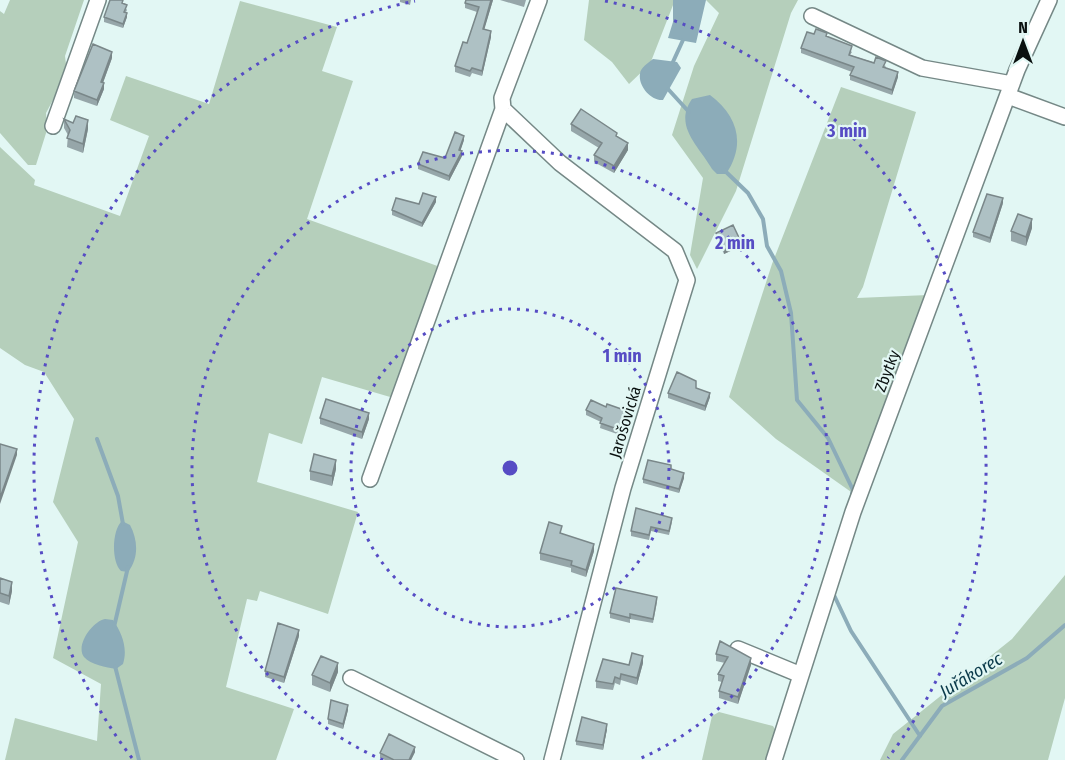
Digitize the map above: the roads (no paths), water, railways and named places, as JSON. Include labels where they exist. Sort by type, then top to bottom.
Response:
[{"type":"street","points":[[53,126],[98,0]]},
{"type":"street","points":[[370,479],[503,109],[502,98],[539,0]]},
{"type":"street","name":"Zbytky","points":[[774,760],[853,512],[1010,90],[1049,0]]},
{"type":"street","points":[[812,16],[922,68],[1010,90],[1065,117]]},
{"type":"street","name":"Jarošovická","points":[[503,109],[560,163],[675,251],[687,280],[623,488],[552,760]]},
{"type":"street","points":[[738,649],[801,675]]},
{"type":"street","points":[[351,678],[516,760]]},
{"type":"water","points":[[673,0],[706,0],[696,43],[668,38],[673,22]]},
{"type":"water","points":[[653,59],[677,62],[681,68],[663,100],[650,95],[643,88],[640,79],[641,70]]},
{"type":"water","points":[[710,95],[727,112],[736,131],[736,152],[726,174],[717,174],[712,169],[690,136],[685,118],[692,99]]},
{"type":"water","points":[[122,521],[130,525],[136,543],[136,555],[128,572],[121,571],[114,553],[116,531]]},
{"type":"water","points":[[105,619],[113,620],[123,641],[125,652],[123,664],[116,669],[91,662],[84,657],[82,652],[87,634],[95,624]]},
{"type":"waterway","points":[[672,64],[683,40]]},
{"type":"waterway","points":[[668,89],[689,112]]},
{"type":"waterway","points":[[724,170],[748,193],[763,219],[767,246],[781,271],[791,313],[797,400],[828,438],[853,490],[852,494]]},
{"type":"waterway","points":[[97,439],[118,496],[123,524]]},
{"type":"waterway","points":[[114,627],[128,567]]},
{"type":"waterway","points":[[833,593],[851,631],[920,736]]},
{"type":"waterway","name":"Juřákorec","points":[[902,760],[942,706],[1027,658],[1065,625]]},
{"type":"waterway","points":[[115,666],[139,760]]}]
